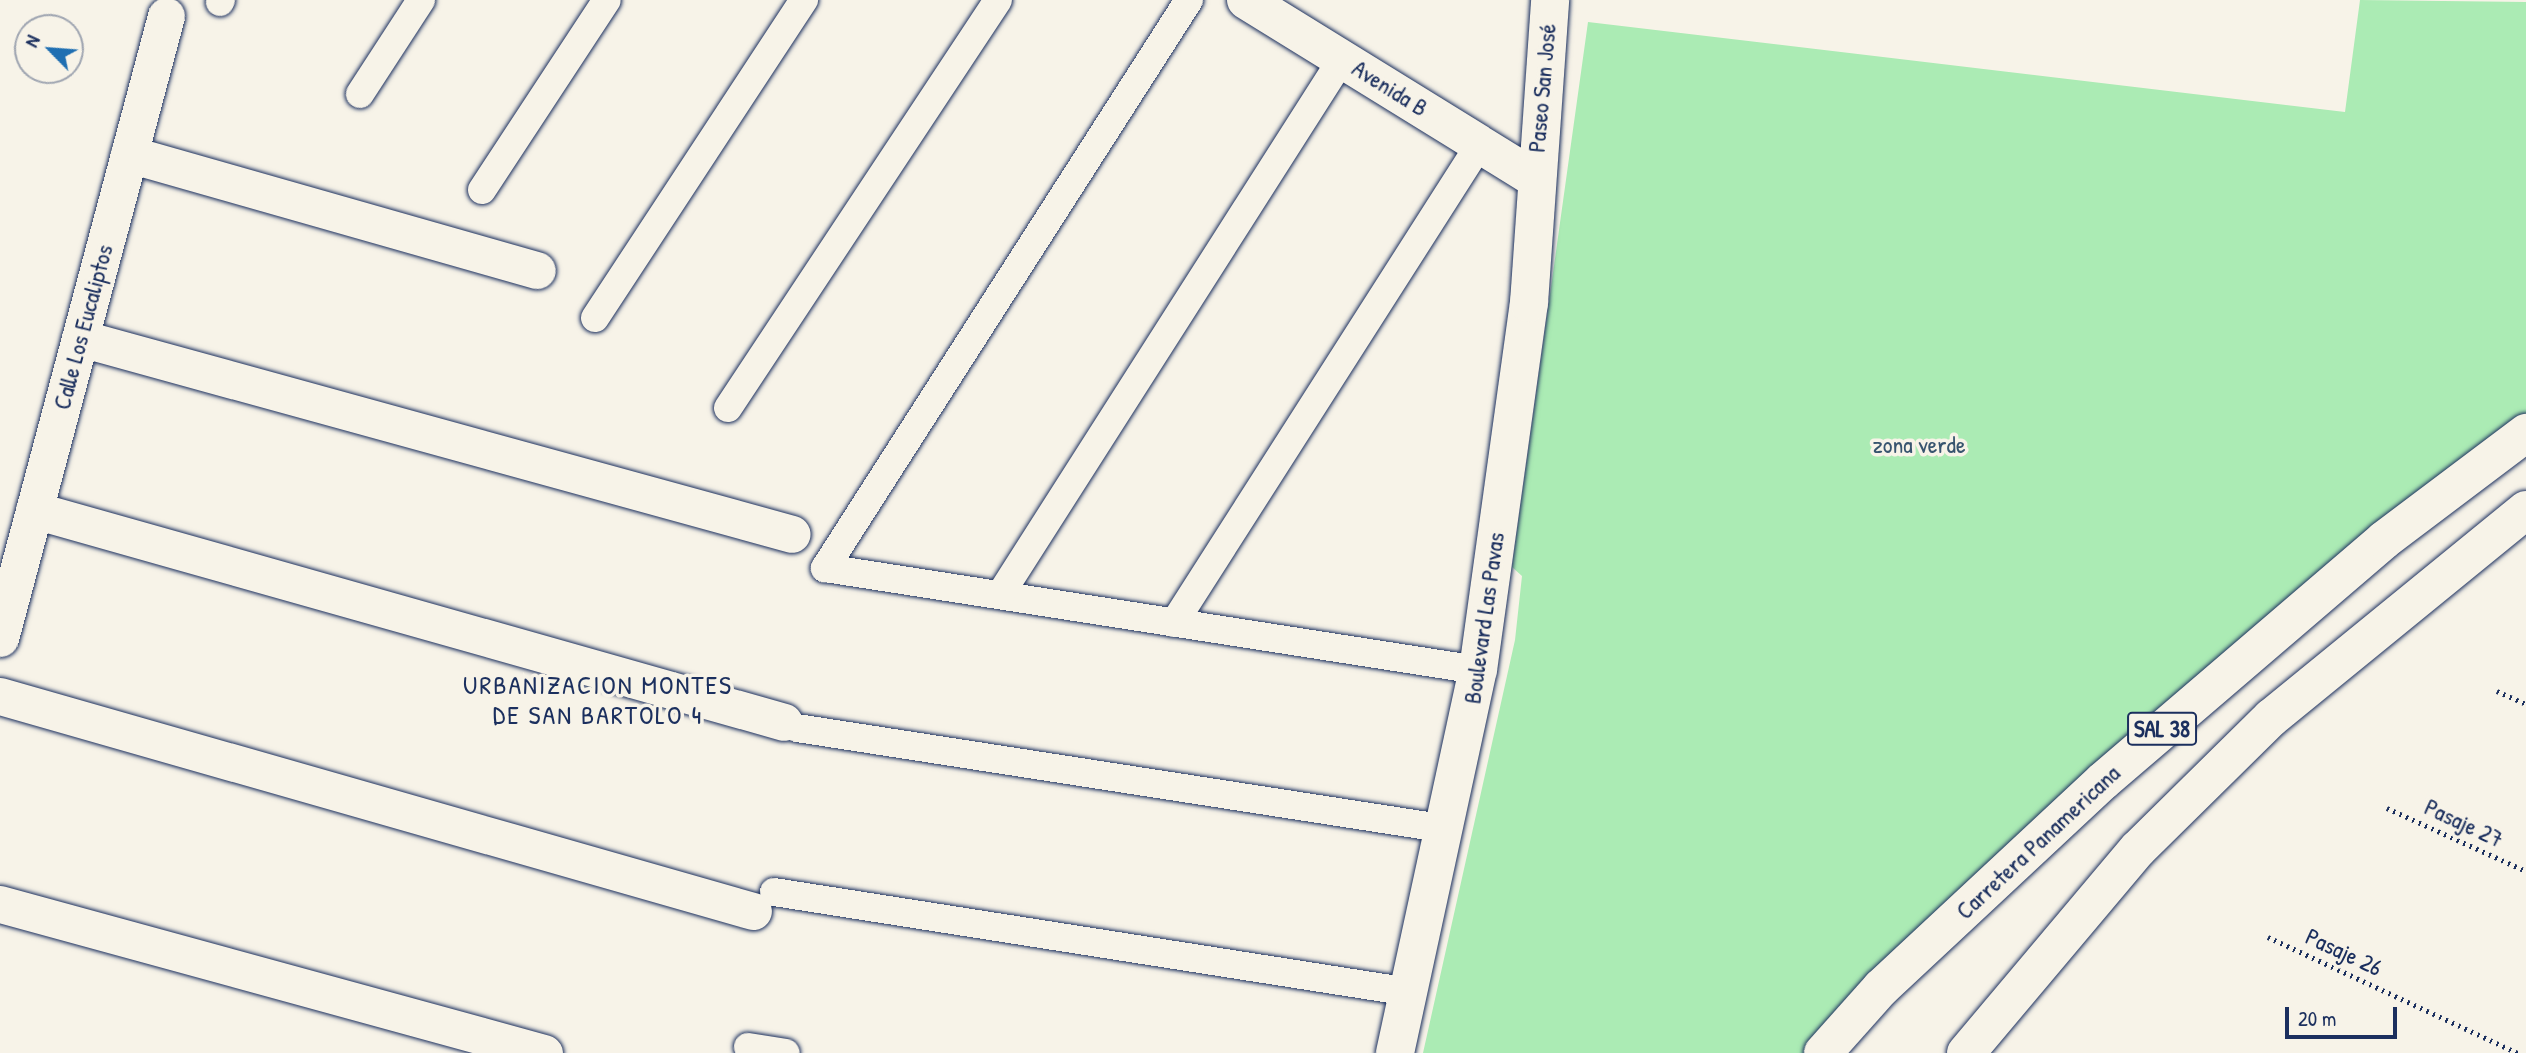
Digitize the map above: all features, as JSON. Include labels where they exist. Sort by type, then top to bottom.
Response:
[{"type":"main road","name":"Avenida B","points":[[1246,0],[1533,177]]},
{"type":"main road","name":"Paseo San José","points":[[1533,177],[1550,0]]},
{"type":"main road","name":"Boulevard Las Pavas","points":[[1395,1053],[1447,829],[1478,670],[1529,303],[1533,177]]},
{"type":"main road","name":"Carretera Panamericana","points":[[1824,1053],[1881,988],[2104,780],[2384,540],[2526,433]]},
{"type":"main road","name":"SAL 38","points":[[1966,1053],[2138,849],[2271,718],[2526,510]]},
{"type":"street","points":[[360,94],[421,0]]},
{"type":"street","points":[[482,190],[607,0]]},
{"type":"street","points":[[595,318],[804,0]]},
{"type":"street","points":[[728,408],[998,0]]},
{"type":"street","points":[[1189,0],[825,568],[1478,670]]},
{"type":"street","name":"Calle Los Eucaliptos","points":[[0,638],[166,16]]},
{"type":"street","points":[[999,595],[1342,59]]},
{"type":"street","points":[[1174,622],[1480,144]]},
{"type":"street","points":[[129,155],[537,270]]},
{"type":"street","points":[[80,338],[792,534]]},
{"type":"street","points":[[34,510],[791,725],[1447,829]]},
{"type":"street","points":[[0,696],[764,902],[1410,992]]},
{"type":"street","points":[[0,904],[544,1053]]},
{"type":"street","points":[[748,1047],[786,1053]]},
{"type":"path","points":[[2497,691],[2526,704]]},
{"type":"path","name":"Pasaje 27","points":[[2387,808],[2526,871]]},
{"type":"path","name":"Pasaje 26","points":[[2269,937],[2518,1053]]},
{"type":"green space","name":"zona verde","points":[[2360,0],[2526,2],[2526,434],[2402,526],[1828,1053],[1423,1053],[1515,640],[1522,576],[1512,567],[1588,22],[2345,112]]},
{"type":"district","name":"URBANIZACION MONTES DE SAN BARTOLO 4","points":[[598,700]]}]
